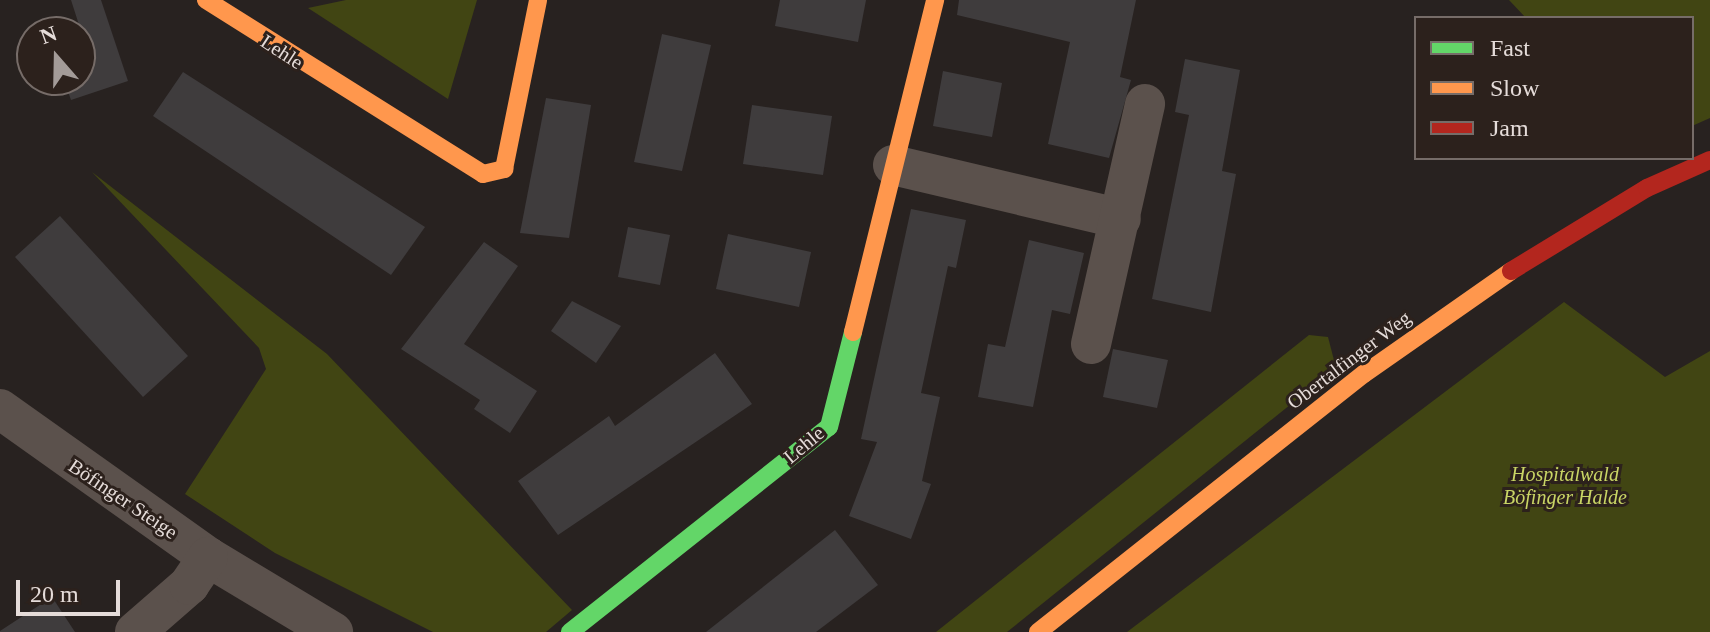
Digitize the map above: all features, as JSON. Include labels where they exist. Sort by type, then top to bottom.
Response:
[{"type":"street","name":"Lehle","points":[[206,0],[483,174],[504,169],[538,0]]},
{"type":"street","name":"Lehle","points":[[570,632],[829,427],[935,0]]},
{"type":"street","points":[[1091,344],[1145,104]]},
{"type":"street","name":"Obertalfinger Weg","points":[[1038,632],[1364,374],[1498,279],[1647,188],[1710,160]]},
{"type":"street","points":[[893,165],[1121,219]]},
{"type":"street","name":"Böfinger Steige","points":[[0,409],[208,557],[333,632]]},
{"type":"street","points":[[135,632],[189,585],[208,557]]},
{"type":"green space","points":[[346,0],[477,0],[448,99],[308,8]]},
{"type":"green space","points":[[1509,0],[1710,0],[1710,118],[1694,125],[1694,16],[1524,16]]},
{"type":"green space","points":[[92,172],[327,354],[572,610],[546,632],[433,632],[275,553],[185,494],[266,369],[259,348]]},
{"type":"green space","name":"Hospitalwald Böfinger Halde","points":[[1564,302],[1665,377],[1710,351],[1710,632],[1127,632]]},
{"type":"green space","points":[[1309,335],[1328,337],[1336,368],[1007,632],[936,632]]},
{"type":"building","points":[[71,0],[101,0],[128,81],[96,92],[96,16],[76,16]]},
{"type":"building","points":[[780,0],[866,0],[858,42],[775,26]]},
{"type":"building","points":[[959,0],[1136,0],[1120,77],[1131,80],[1109,158],[1048,144],[1070,42],[957,15]]},
{"type":"building","points":[[662,34],[711,45],[682,171],[634,162]]},
{"type":"building","points":[[1185,59],[1240,70],[1222,171],[1236,174],[1211,312],[1152,299],[1189,115],[1175,112]]},
{"type":"building","points":[[943,71],[1002,83],[992,137],[933,126]]},
{"type":"building","points":[[183,72],[425,227],[391,275],[153,116]]},
{"type":"building","points":[[546,98],[591,105],[569,238],[520,233]]},
{"type":"building","points":[[752,105],[832,116],[823,175],[743,164]]},
{"type":"building","points":[[911,209],[966,220],[956,268],[948,266],[921,393],[940,397],[922,481],[931,484],[911,539],[849,516],[877,442],[861,439]]},
{"type":"building","points":[[60,216],[188,356],[143,397],[15,257]]},
{"type":"building","points":[[628,227],[670,235],[660,285],[618,277]]},
{"type":"building","points":[[728,234],[811,252],[799,307],[716,289]]},
{"type":"building","points":[[1029,240],[1084,253],[1070,314],[1052,310],[1033,407],[978,397],[988,344],[1005,347]]},
{"type":"building","points":[[484,242],[518,266],[464,344],[537,391],[510,433],[474,409],[480,400],[401,349]]},
{"type":"building","points":[[572,301],[621,326],[596,363],[551,331]]},
{"type":"building","points":[[1113,349],[1168,360],[1157,408],[1103,397]]},
{"type":"building","points":[[715,353],[752,404],[558,535],[518,481],[609,416],[615,426]]},
{"type":"building","points":[[835,530],[878,585],[816,632],[706,632]]},
{"type":"building","points":[[52,597],[75,632],[0,632],[0,631]]},
{"type":"traffic: fast","points":[[570,632],[829,427],[853,332]]},
{"type":"traffic: slow","points":[[206,0],[483,174],[504,169],[538,0]]},
{"type":"traffic: slow","points":[[853,332],[935,0]]},
{"type":"traffic: slow","points":[[1038,632],[1364,374],[1511,271]]},
{"type":"traffic: jam","points":[[1511,271],[1647,188],[1710,160]]}]
